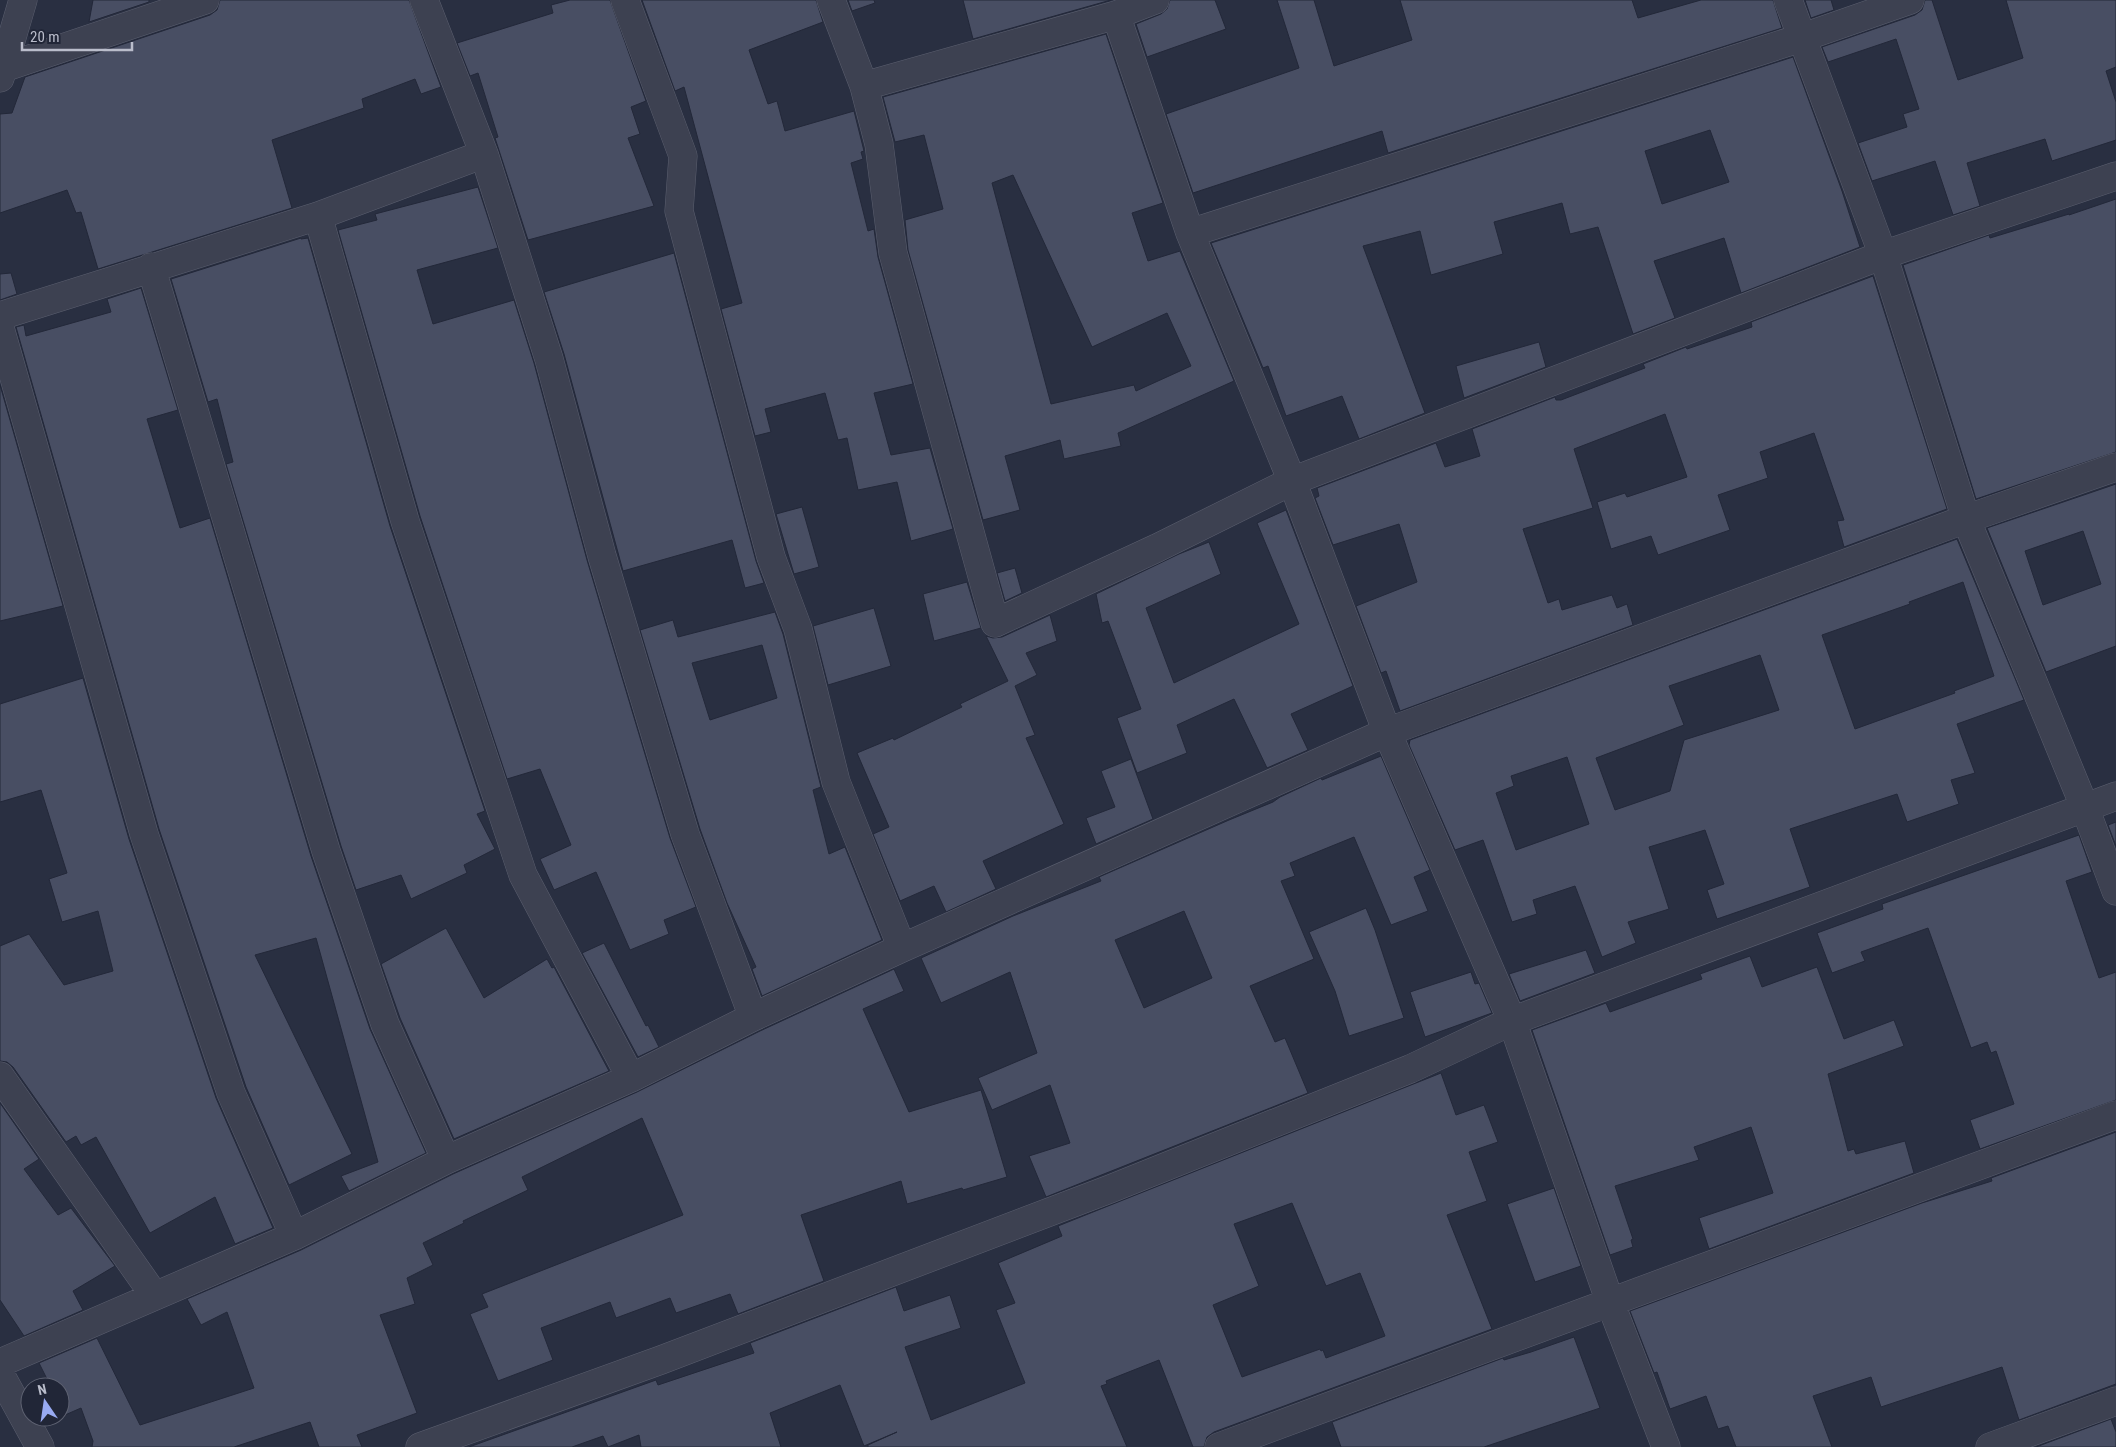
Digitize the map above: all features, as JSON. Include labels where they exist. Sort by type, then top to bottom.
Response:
[{"type":"street","points":[[2,73],[23,0]]},
{"type":"street","points":[[2,73],[205,0]]},
{"type":"street","points":[[424,0],[484,154],[549,359],[602,556],[685,834],[753,1017]]},
{"type":"street","points":[[626,0],[683,156],[679,211],[771,557],[798,629],[836,782],[902,948]]},
{"type":"street","points":[[831,0],[864,86],[879,144],[893,253],[995,623],[1157,548],[1292,481],[1883,255],[2116,176]]},
{"type":"street","points":[[864,86],[1116,14],[1155,0]]},
{"type":"street","points":[[1788,0],[1883,255],[1966,519],[2085,808],[2116,891]]},
{"type":"street","points":[[1190,233],[1801,38],[1910,0]]},
{"type":"street","points":[[1116,14],[1190,233],[1292,481],[1387,732],[1512,1022],[1610,1302],[1666,1447]]},
{"type":"street","points":[[0,316],[318,216],[484,154]]},
{"type":"street","points":[[318,216],[405,521],[523,875],[631,1078]]},
{"type":"street","points":[[151,267],[329,860],[385,1024],[446,1160]]},
{"type":"street","points":[[0,328],[144,834],[231,1093],[294,1236]]},
{"type":"street","points":[[0,1362],[294,1236],[446,1160],[631,1078],[753,1017],[902,948],[1387,732],[1966,519],[2116,467]]},
{"type":"street","points":[[420,1447],[661,1360],[1110,1189],[1410,1069],[1512,1022],[2116,796]]},
{"type":"street","points":[[0,1076],[154,1295]]},
{"type":"street","points":[[1219,1447],[2116,1115]]},
{"type":"street","points":[[0,1374],[30,1443]]},
{"type":"street","points":[[1990,1447],[2116,1401]]},
{"type":"building","points":[[93,0],[149,0],[149,2],[89,22]]},
{"type":"building","points":[[220,0],[409,0],[441,87],[421,94],[415,79],[362,99],[364,108],[272,140],[292,208],[98,269],[81,212],[76,213],[67,190],[0,213],[0,114],[12,113],[25,77],[210,15],[217,10]]},
{"type":"building","points":[[570,0],[610,0],[646,101],[631,107],[640,134],[628,138],[654,206],[528,240],[495,138],[498,137],[478,73],[470,76],[457,43],[553,13],[551,5]]},
{"type":"building","points":[[642,0],[816,0],[823,22],[749,50],[768,104],[777,101],[785,131],[854,111],[864,151],[861,152],[863,159],[851,163],[868,231],[874,229],[878,257],[913,384],[874,393],[891,455],[930,448],[953,529],[911,541],[897,482],[858,490],[847,438],[838,440],[825,393],[765,409],[771,432],[755,436],[721,309],[742,303],[684,87],[675,91]]},
{"type":"building","points":[[848,0],[874,0],[875,3],[852,11]]},
{"type":"building","points":[[963,0],[1111,0],[973,39]]},
{"type":"building","points":[[1170,0],[1215,0],[1226,29],[1147,57],[1136,24],[1161,14],[1167,9]]},
{"type":"building","points":[[1277,0],[1314,0],[1334,66],[1412,40],[1400,0],[1632,0],[1638,18],[1701,0],[1773,0],[1782,28],[1388,153],[1382,131],[1193,193],[1166,114],[1299,68]]},
{"type":"building","points":[[1805,0],[1831,0],[1834,10],[1811,18]]},
{"type":"building","points":[[1925,0],[1932,0],[1958,80],[2023,58],[2006,0],[2116,0],[2116,67],[2106,71],[2116,102],[2116,140],[2052,161],[2045,139],[1967,163],[1980,206],[1953,215],[1935,161],[1872,181],[1858,143],[1907,127],[1903,114],[1919,109],[1896,39],[1828,62],[1822,47],[1915,15],[1922,10]]},
{"type":"building","points":[[1106,34],[1163,203],[1132,213],[1148,261],[1180,251],[1234,381],[1118,433],[1121,446],[1064,459],[1060,440],[1005,456],[1020,510],[983,520],[908,250],[905,220],[943,209],[924,135],[895,142],[883,97]],"holes":[[[1013,175],[1092,347],[1167,313],[1191,366],[1136,391],[1134,385],[1051,404],[992,183]]]},
{"type":"building","points":[[1793,57],[1842,191],[1860,247],[1741,293],[1724,238],[1654,261],[1675,318],[1633,334],[1598,227],[1570,234],[1562,203],[1494,222],[1503,254],[1431,275],[1420,231],[1363,246],[1425,413],[1359,439],[1342,396],[1286,416],[1268,366],[1263,368],[1211,243]],"holes":[[[1710,130],[1729,182],[1662,204],[1645,151]]]},
{"type":"building","points":[[478,187],[498,248],[417,270],[433,324],[514,300],[534,363],[587,560],[670,838],[696,907],[664,920],[669,934],[630,950],[596,872],[554,890],[540,859],[571,845],[540,769],[507,779],[420,516],[338,230],[377,220],[375,214]]},
{"type":"building","points":[[2116,199],[2116,452],[1976,499],[1903,265],[1989,235],[1990,238]]},
{"type":"building","points":[[301,238],[308,238],[390,526],[485,811],[477,814],[495,849],[464,865],[467,873],[411,899],[401,875],[356,890],[341,846],[226,464],[233,462],[217,399],[208,402],[171,279]]},
{"type":"building","points":[[674,253],[756,561],[764,583],[745,588],[732,540],[623,571],[564,354],[544,292]]},
{"type":"building","points":[[11,273],[17,294],[0,300],[0,274]]},
{"type":"building","points":[[1873,276],[1947,509],[1844,547],[1837,521],[1844,520],[1814,433],[1760,452],[1768,478],[1718,495],[1730,530],[1658,555],[1651,536],[1611,549],[1597,502],[1625,493],[1627,497],[1687,477],[1665,414],[1574,449],[1593,508],[1523,529],[1548,603],[1559,599],[1562,610],[1612,595],[1617,608],[1627,604],[1633,625],[1400,711],[1386,671],[1381,673],[1356,606],[1417,582],[1399,524],[1333,545],[1315,498],[1319,496],[1317,488],[1436,443],[1445,467],[1480,456],[1472,429],[1555,397],[1556,400],[1561,400],[1645,368],[1643,364],[1686,347],[1687,349],[1752,327],[1751,322]]},
{"type":"building","points":[[141,288],[178,410],[147,419],[180,528],[210,518],[311,856],[370,1029],[426,1153],[349,1191],[341,1176],[378,1162],[316,938],[255,955],[352,1154],[289,1185],[246,1087],[159,829],[16,327],[24,325],[26,336],[111,312],[107,299]]},
{"type":"building","points":[[1539,342],[1546,367],[1464,398],[1456,366]]},
{"type":"building","points":[[0,385],[63,606],[0,621]]},
{"type":"building","points":[[2116,484],[2116,646],[2046,672],[1987,528]],"holes":[[[2083,531],[2101,584],[2043,605],[2025,551]]]},
{"type":"building","points":[[802,507],[819,567],[794,574],[776,514]]},
{"type":"building","points":[[1286,510],[1353,686],[1291,714],[1308,750],[1267,768],[1234,699],[1177,725],[1187,753],[1137,773],[1117,718],[1141,709],[1108,621],[1102,623],[1096,594],[1179,554],[1209,542],[1221,574],[1146,608],[1174,683],[1299,624],[1257,523]]},
{"type":"building","points":[[1957,539],[2024,700],[1957,724],[1975,773],[1951,780],[1959,804],[1907,822],[1897,794],[1790,829],[1810,887],[1717,919],[1707,890],[1724,884],[1705,830],[1649,847],[1669,909],[1628,922],[1636,943],[1602,957],[1575,886],[1533,900],[1537,914],[1512,922],[1483,840],[1455,850],[1409,745],[1410,740]],"holes":[[[1963,582],[1994,676],[1954,691],[1955,693],[1855,729],[1822,635],[1910,604],[1909,602]],[[1760,655],[1779,710],[1684,740],[1670,791],[1615,810],[1596,758],[1684,725],[1669,686]],[[1567,757],[1589,824],[1516,850],[1496,793],[1514,786],[1511,776]]]},
{"type":"building","points":[[1015,568],[1022,593],[1005,601],[997,573]]},
{"type":"building","points":[[967,582],[981,628],[934,641],[923,594]]},
{"type":"building","points":[[874,608],[891,666],[828,685],[813,626]]},
{"type":"building","points":[[775,612],[783,634],[821,787],[813,790],[829,854],[845,847],[882,940],[762,996],[752,969],[756,967],[727,903],[700,829],[640,630],[673,620],[678,637]],"holes":[[[762,645],[777,698],[710,720],[692,663]]]},
{"type":"building","points":[[1050,615],[1057,641],[1026,653],[1037,675],[1015,686],[1035,735],[1026,738],[1064,824],[983,861],[996,889],[946,912],[934,886],[900,901],[873,834],[889,827],[857,753],[893,738],[894,740],[962,707],[960,704],[1008,681],[986,636],[993,638],[1002,637]]},
{"type":"building","points":[[83,678],[129,839],[216,1098],[273,1228],[235,1244],[215,1197],[150,1233],[96,1137],[81,1145],[76,1136],[66,1142],[13,1067],[7,1062],[0,1061],[0,946],[29,934],[64,985],[113,971],[98,911],[62,922],[49,879],[67,873],[41,790],[0,802],[0,704]]},
{"type":"building","points":[[1381,756],[1430,870],[1414,877],[1428,911],[1391,925],[1354,837],[1290,863],[1295,876],[1281,881],[1314,959],[1250,986],[1275,1042],[1285,1038],[1308,1093],[1046,1197],[1029,1156],[1070,1143],[1050,1085],[992,1110],[978,1078],[1037,1053],[1010,972],[941,1003],[921,958],[1013,916],[1101,881],[1099,877],[1273,802],[1321,778],[1322,780]],"holes":[[[1184,911],[1212,978],[1144,1008],[1115,940]]]},
{"type":"building","points":[[1131,759],[1153,819],[1096,844],[1086,818],[1115,807],[1101,771]]},
{"type":"building","points":[[2116,822],[2116,846],[2108,825]]},
{"type":"building","points":[[2079,835],[2092,872],[2066,881],[2099,978],[2116,972],[2116,1100],[1980,1149],[1970,1120],[2014,1104],[1996,1051],[1991,1053],[1987,1042],[1971,1048],[1928,928],[1861,952],[1865,961],[1832,973],[1817,933],[1883,909],[1882,904]]},
{"type":"building","points":[[1366,908],[1404,1018],[1349,1036],[1335,991],[1309,932]]},
{"type":"building","points":[[446,928],[484,998],[547,959],[552,968],[554,967],[609,1071],[454,1139],[400,1018],[381,964]]},
{"type":"building","points":[[604,943],[646,1026],[648,1025],[659,1047],[638,1057],[582,953]]},
{"type":"building","points":[[1586,950],[1595,973],[1520,1001],[1509,974]]},
{"type":"building","points":[[1750,956],[1762,987],[1817,967],[1844,1039],[1894,1020],[1904,1046],[1828,1074],[1848,1151],[1854,1149],[1856,1154],[1905,1141],[1914,1173],[1709,1249],[1699,1218],[1773,1193],[1751,1127],[1694,1147],[1699,1160],[1615,1186],[1633,1239],[1631,1240],[1633,1247],[1610,1255],[1532,1030],[1606,1003],[1610,1012],[1702,979],[1700,974]]},
{"type":"building","points":[[894,969],[904,991],[863,1009],[909,1112],[981,1090],[1007,1177],[907,1204],[901,1181],[801,1215],[824,1281],[738,1314],[730,1294],[676,1313],[670,1298],[616,1318],[610,1302],[541,1328],[553,1360],[498,1381],[470,1314],[488,1307],[482,1294],[683,1215],[642,1118],[522,1177],[528,1190],[463,1221],[464,1223],[423,1243],[433,1265],[407,1278],[415,1304],[380,1315],[417,1413],[357,1435],[362,1447],[319,1447],[310,1422],[234,1447],[92,1447],[93,1441],[81,1408],[70,1413],[70,1377],[46,1377],[39,1363],[97,1338],[140,1425],[254,1388],[227,1312],[201,1325],[187,1299],[301,1250],[453,1174],[637,1092],[760,1031]]},
{"type":"building","points":[[1471,972],[1475,984],[1479,983],[1492,1013],[1425,1037],[1410,992]]},
{"type":"building","points":[[1441,1073],[1456,1115],[1484,1105],[1498,1142],[1469,1152],[1487,1201],[1447,1215],[1492,1329],[1214,1432],[1207,1437],[1204,1447],[1193,1447],[1159,1360],[1106,1381],[1107,1384],[1101,1386],[1127,1447],[868,1447],[868,1445],[897,1432],[864,1446],[840,1385],[770,1413],[781,1447],[641,1447],[639,1435],[608,1447],[603,1436],[572,1447],[469,1447],[656,1380],[658,1385],[754,1353],[750,1343],[896,1287],[904,1311],[950,1295],[961,1328],[905,1347],[931,1420],[1025,1383],[996,1310],[1015,1303],[998,1263],[1062,1236],[1058,1226]],"holes":[[[1292,1203],[1326,1286],[1360,1273],[1385,1336],[1326,1358],[1323,1350],[1321,1351],[1320,1349],[1242,1377],[1213,1305],[1259,1286],[1234,1224]]]},
{"type":"building","points":[[0,1103],[39,1159],[24,1169],[58,1215],[71,1208],[115,1266],[73,1291],[83,1310],[24,1336],[0,1300]]},
{"type":"building","points":[[2116,1132],[2116,1384],[2019,1420],[2002,1367],[1881,1407],[1871,1377],[1813,1396],[1832,1447],[1736,1447],[1728,1426],[1718,1429],[1706,1396],[1670,1409],[1657,1372],[1654,1373],[1630,1311],[1922,1203],[1992,1181],[1991,1178]]},
{"type":"building","points":[[1554,1188],[1581,1266],[1535,1282],[1507,1204]]},
{"type":"building","points":[[1574,1337],[1600,1408],[1484,1447],[1341,1447],[1332,1422],[1503,1358],[1504,1360]]},
{"type":"building","points":[[2111,1419],[2116,1432],[2116,1447],[2036,1447]]}]
